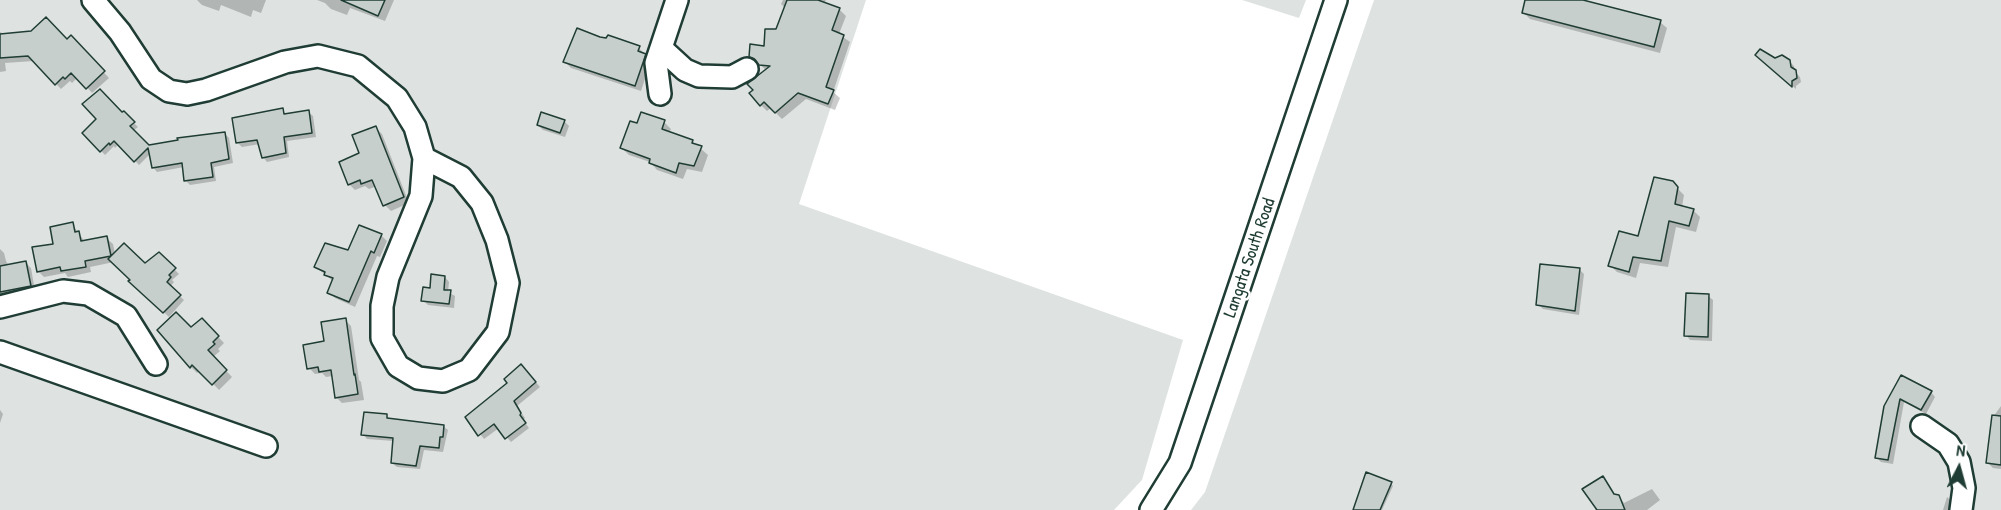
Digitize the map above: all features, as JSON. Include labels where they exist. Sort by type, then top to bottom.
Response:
[{"type":"street","points":[[93,0],[120,32],[151,79],[169,91],[187,94],[206,90],[285,62],[318,56],[358,66],[397,98],[415,128],[424,158],[421,196],[388,277],[382,306],[382,338],[398,366],[418,378],[443,381],[469,370],[498,332],[508,283],[497,240],[482,203],[461,177],[424,158]]},
{"type":"street","points":[[660,94],[656,63],[677,0]]},
{"type":"street","name":"Langata South Road","points":[[1151,510],[1180,463],[1336,0]]},
{"type":"street","points":[[661,48],[685,70],[699,76],[732,77],[747,69]]},
{"type":"street","points":[[0,307],[63,291],[88,294],[126,316],[156,364]]},
{"type":"street","points":[[0,352],[266,446]]},
{"type":"street","points":[[1922,426],[1948,444],[1959,462],[1964,488],[1961,510]]},
{"type":"shaded area","points":[[0,0],[866,0],[799,204],[1183,340],[1142,480],[1114,510],[0,510]]},
{"type":"shaded area","points":[[1242,0],[1306,0],[1299,18]]},
{"type":"shaded area","points":[[1374,0],[2001,0],[2001,510],[1191,510],[1205,492]]},
{"type":"building","points":[[341,0],[385,0],[378,16]]},
{"type":"building","points":[[787,0],[818,0],[840,8],[832,30],[844,35],[826,87],[834,90],[828,104],[798,93],[775,113],[764,102],[760,106],[749,93],[753,90],[747,84],[770,66],[759,65],[749,57],[750,44],[764,46],[765,29],[776,29]]},
{"type":"building","points":[[1525,0],[1583,0],[1661,20],[1654,47],[1522,13]]},
{"type":"building","points":[[46,17],[67,39],[71,35],[105,71],[86,89],[71,73],[55,85],[28,56],[0,58],[0,34],[31,31]]},
{"type":"building","points":[[577,28],[600,37],[606,38],[608,35],[640,46],[638,51],[646,54],[635,86],[563,62]]},
{"type":"building","points":[[1760,49],[1775,58],[1782,55],[1790,60],[1791,67],[1796,70],[1797,78],[1792,81],[1792,87],[1755,55]]},
{"type":"building","points":[[100,89],[135,122],[130,126],[149,145],[178,140],[177,138],[225,132],[229,159],[211,163],[213,177],[184,181],[182,163],[152,168],[148,148],[134,162],[114,141],[100,152],[82,133],[96,119],[82,104]]},
{"type":"building","points":[[283,108],[284,114],[309,110],[312,133],[284,137],[286,153],[262,158],[257,140],[236,143],[232,118]]},
{"type":"building","points":[[541,112],[565,120],[560,133],[537,125]]},
{"type":"building","points":[[641,112],[665,120],[662,129],[693,140],[692,143],[702,146],[694,166],[679,163],[676,173],[649,163],[650,159],[620,148],[630,121],[637,123]]},
{"type":"building","points":[[376,126],[404,197],[383,206],[372,180],[361,184],[360,180],[348,185],[339,162],[359,153],[352,135]]},
{"type":"building","points":[[1654,177],[1673,181],[1678,187],[1675,204],[1694,209],[1689,226],[1669,221],[1661,261],[1633,257],[1629,272],[1608,266],[1619,231],[1638,236]]},
{"type":"building","points":[[73,222],[75,232],[79,231],[81,241],[107,236],[111,256],[85,261],[86,267],[61,271],[60,267],[37,272],[32,247],[53,244],[50,227]]},
{"type":"building","points":[[359,225],[382,234],[374,253],[371,251],[349,302],[327,293],[333,278],[324,275],[325,272],[314,267],[325,243],[348,250]]},
{"type":"building","points":[[124,243],[145,263],[159,252],[176,268],[169,275],[171,277],[167,282],[181,295],[163,313],[108,259]]},
{"type":"building","points":[[26,261],[31,286],[0,292],[0,266]]},
{"type":"building","points":[[1540,264],[1580,268],[1575,311],[1536,305]]},
{"type":"building","points":[[431,274],[445,276],[444,290],[451,290],[449,304],[421,301],[423,287],[430,288]]},
{"type":"building","points":[[1686,293],[1709,294],[1708,337],[1684,336]]},
{"type":"building","points":[[176,312],[191,327],[202,318],[219,336],[208,350],[227,370],[212,385],[192,365],[190,368],[157,330]]},
{"type":"building","points":[[346,318],[358,394],[335,398],[331,370],[319,372],[318,367],[307,369],[303,345],[324,341],[321,322]]},
{"type":"building","points":[[521,364],[536,382],[514,401],[526,423],[505,439],[494,424],[478,436],[465,417],[507,383],[504,379]]},
{"type":"building","points":[[1901,375],[1932,391],[1921,410],[1900,399],[1888,460],[1875,458],[1884,406]]},
{"type":"building","points":[[364,412],[387,414],[387,418],[444,425],[439,448],[420,446],[416,466],[391,463],[393,438],[361,435]]},
{"type":"building","points":[[1992,415],[2001,416],[2001,465],[1986,463]]},
{"type":"building","points":[[1366,472],[1392,482],[1380,510],[1353,510]]},
{"type":"building","points":[[1603,476],[1614,494],[1619,495],[1625,510],[1597,510],[1582,489]]}]
